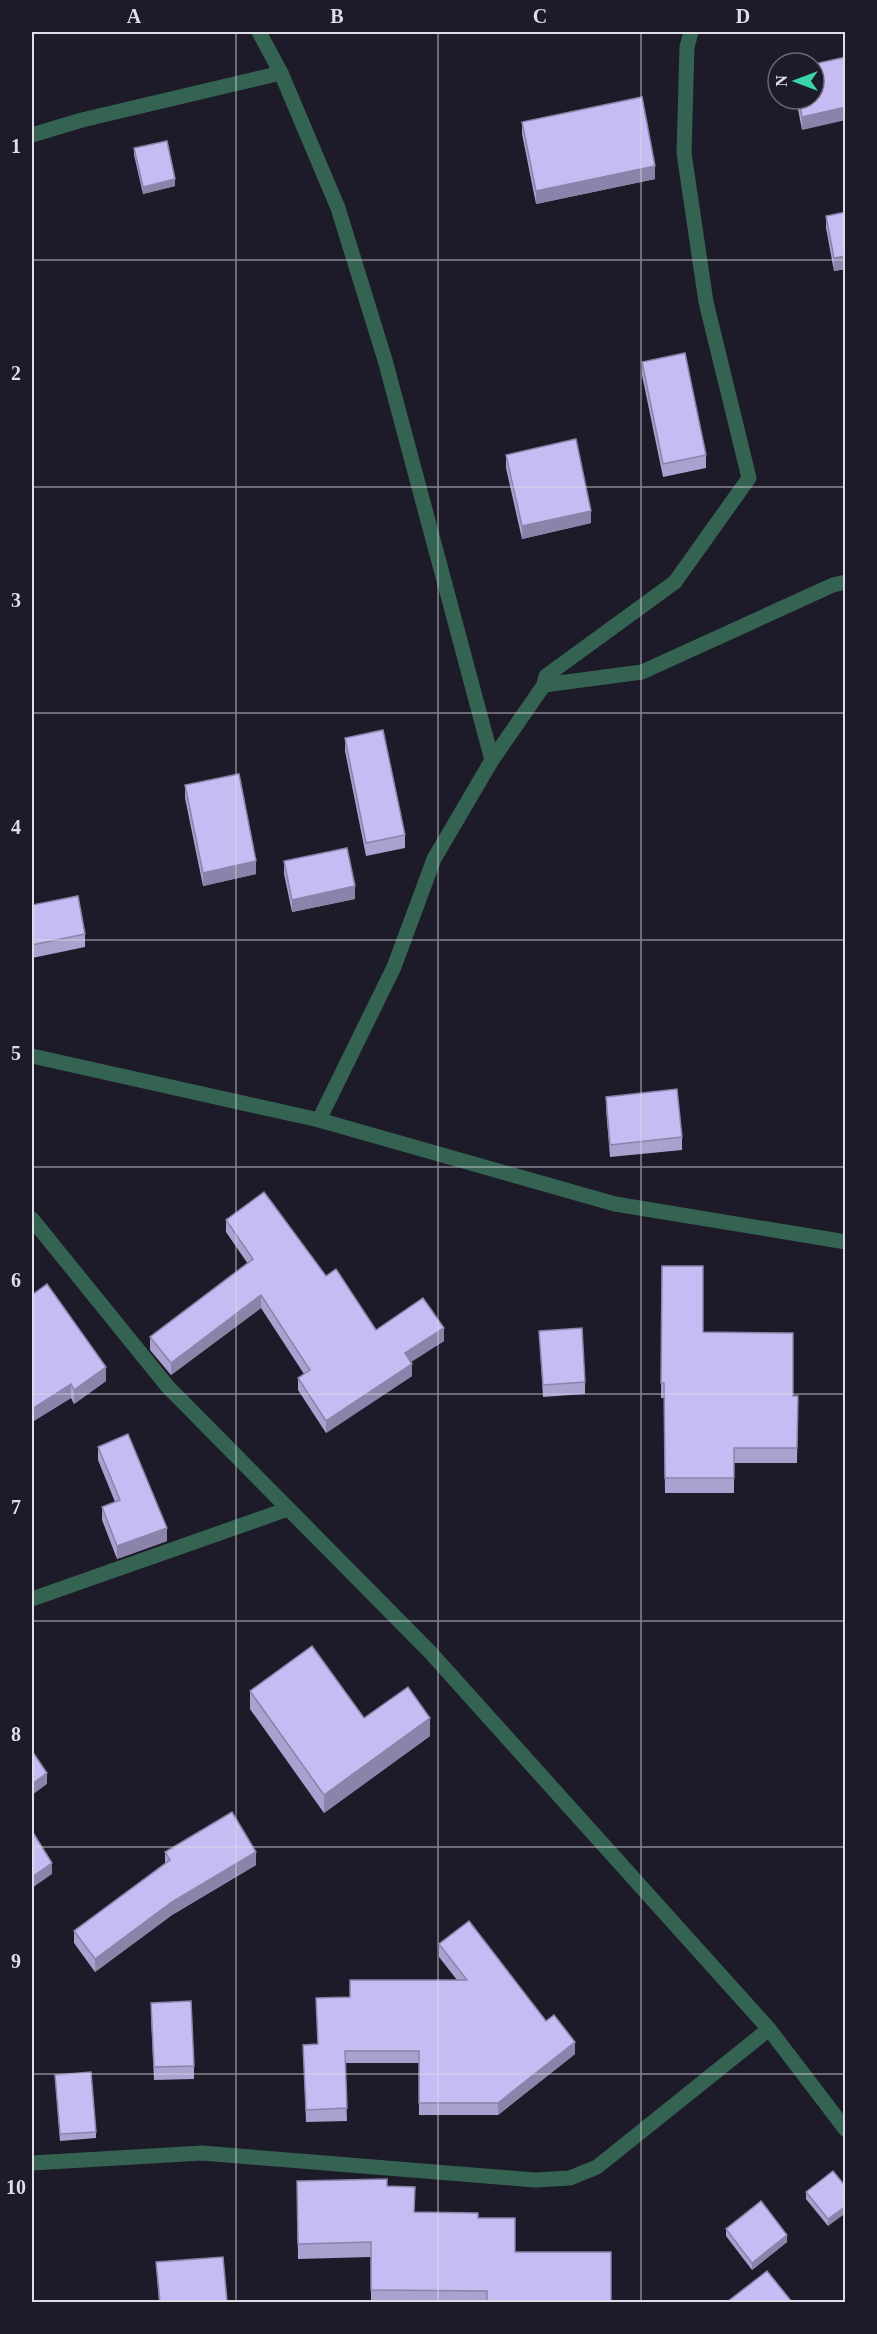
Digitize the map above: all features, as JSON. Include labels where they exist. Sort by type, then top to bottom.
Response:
[{"type":"street","points":[[259,32],[281,73],[338,208],[385,360],[492,760]]},
{"type":"street","points":[[319,1120],[394,967],[434,859],[492,760],[544,685],[546,676],[675,582],[749,478],[706,302],[684,153],[687,47],[691,32]]},
{"type":"street","points":[[32,135],[82,120],[281,73]]},
{"type":"street","points":[[544,685],[642,672],[833,585],[846,582]]},
{"type":"street","points":[[32,1056],[319,1120],[615,1204],[846,1242]]},
{"type":"street","points":[[32,1219],[168,1387],[430,1652],[769,2028],[846,2130]]},
{"type":"street","points":[[32,1599],[288,1509]]},
{"type":"street","points":[[32,2163],[202,2153],[535,2180],[570,2178],[597,2167],[769,2028]]},
{"type":"building","points":[[846,57],[846,107],[802,117],[801,111],[826,111],[826,61]]},
{"type":"building","points":[[642,97],[655,166],[536,191],[522,122]]},
{"type":"building","points":[[167,141],[175,179],[143,187],[134,148]]},
{"type":"building","points":[[846,212],[846,256],[834,258],[826,216]]},
{"type":"building","points":[[685,353],[706,455],[663,464],[642,362]]},
{"type":"building","points":[[576,439],[591,511],[522,526],[506,455]]},
{"type":"building","points":[[383,730],[405,835],[366,843],[345,738]]},
{"type":"building","points":[[239,774],[256,861],[203,873],[185,785]]},
{"type":"building","points":[[347,848],[355,886],[292,900],[284,861]]},
{"type":"building","points":[[78,896],[85,934],[32,945],[32,905]]},
{"type":"building","points":[[677,1089],[682,1137],[610,1145],[606,1097]]},
{"type":"building","points":[[264,1192],[326,1276],[336,1269],[376,1330],[423,1298],[444,1328],[405,1353],[412,1364],[326,1421],[298,1378],[310,1370],[261,1295],[171,1363],[150,1337],[253,1259],[226,1220]]},
{"type":"building","points":[[662,1266],[703,1266],[703,1332],[793,1333],[793,1396],[798,1396],[797,1448],[734,1448],[734,1478],[665,1478],[664,1383],[661,1383]]},
{"type":"building","points":[[47,1284],[106,1367],[74,1390],[71,1384],[32,1409],[32,1295]]},
{"type":"building","points":[[582,1328],[585,1382],[543,1385],[539,1331]]},
{"type":"building","points":[[128,1434],[167,1528],[117,1546],[102,1507],[120,1500],[98,1447]]},
{"type":"building","points":[[312,1646],[364,1718],[408,1687],[430,1718],[324,1795],[250,1691]]},
{"type":"building","points":[[32,1751],[47,1773],[32,1784]]},
{"type":"building","points":[[232,1812],[256,1852],[172,1902],[95,1959],[74,1931],[170,1860],[165,1852]]},
{"type":"building","points":[[32,1831],[52,1863],[32,1877]]},
{"type":"building","points":[[469,1921],[546,2021],[554,2015],[575,2042],[498,2103],[419,2103],[419,2051],[345,2051],[347,2108],[306,2110],[303,2045],[318,2044],[316,1998],[350,1997],[350,1980],[467,1980],[439,1944]]},
{"type":"building","points":[[191,2001],[194,2066],[154,2067],[151,2003]]},
{"type":"building","points":[[91,2072],[96,2132],[60,2134],[55,2075]]},
{"type":"building","points":[[833,2171],[846,2187],[846,2206],[828,2219],[806,2192]]},
{"type":"building","points":[[387,2179],[387,2186],[415,2187],[414,2212],[478,2213],[478,2218],[515,2218],[515,2252],[611,2252],[611,2302],[487,2302],[487,2291],[371,2290],[371,2242],[298,2244],[297,2181]]},
{"type":"building","points":[[761,2201],[787,2235],[752,2263],[726,2229]]},
{"type":"building","points":[[223,2257],[227,2301],[160,2302],[156,2262]]},
{"type":"building","points":[[767,2271],[792,2302],[727,2302]]}]
